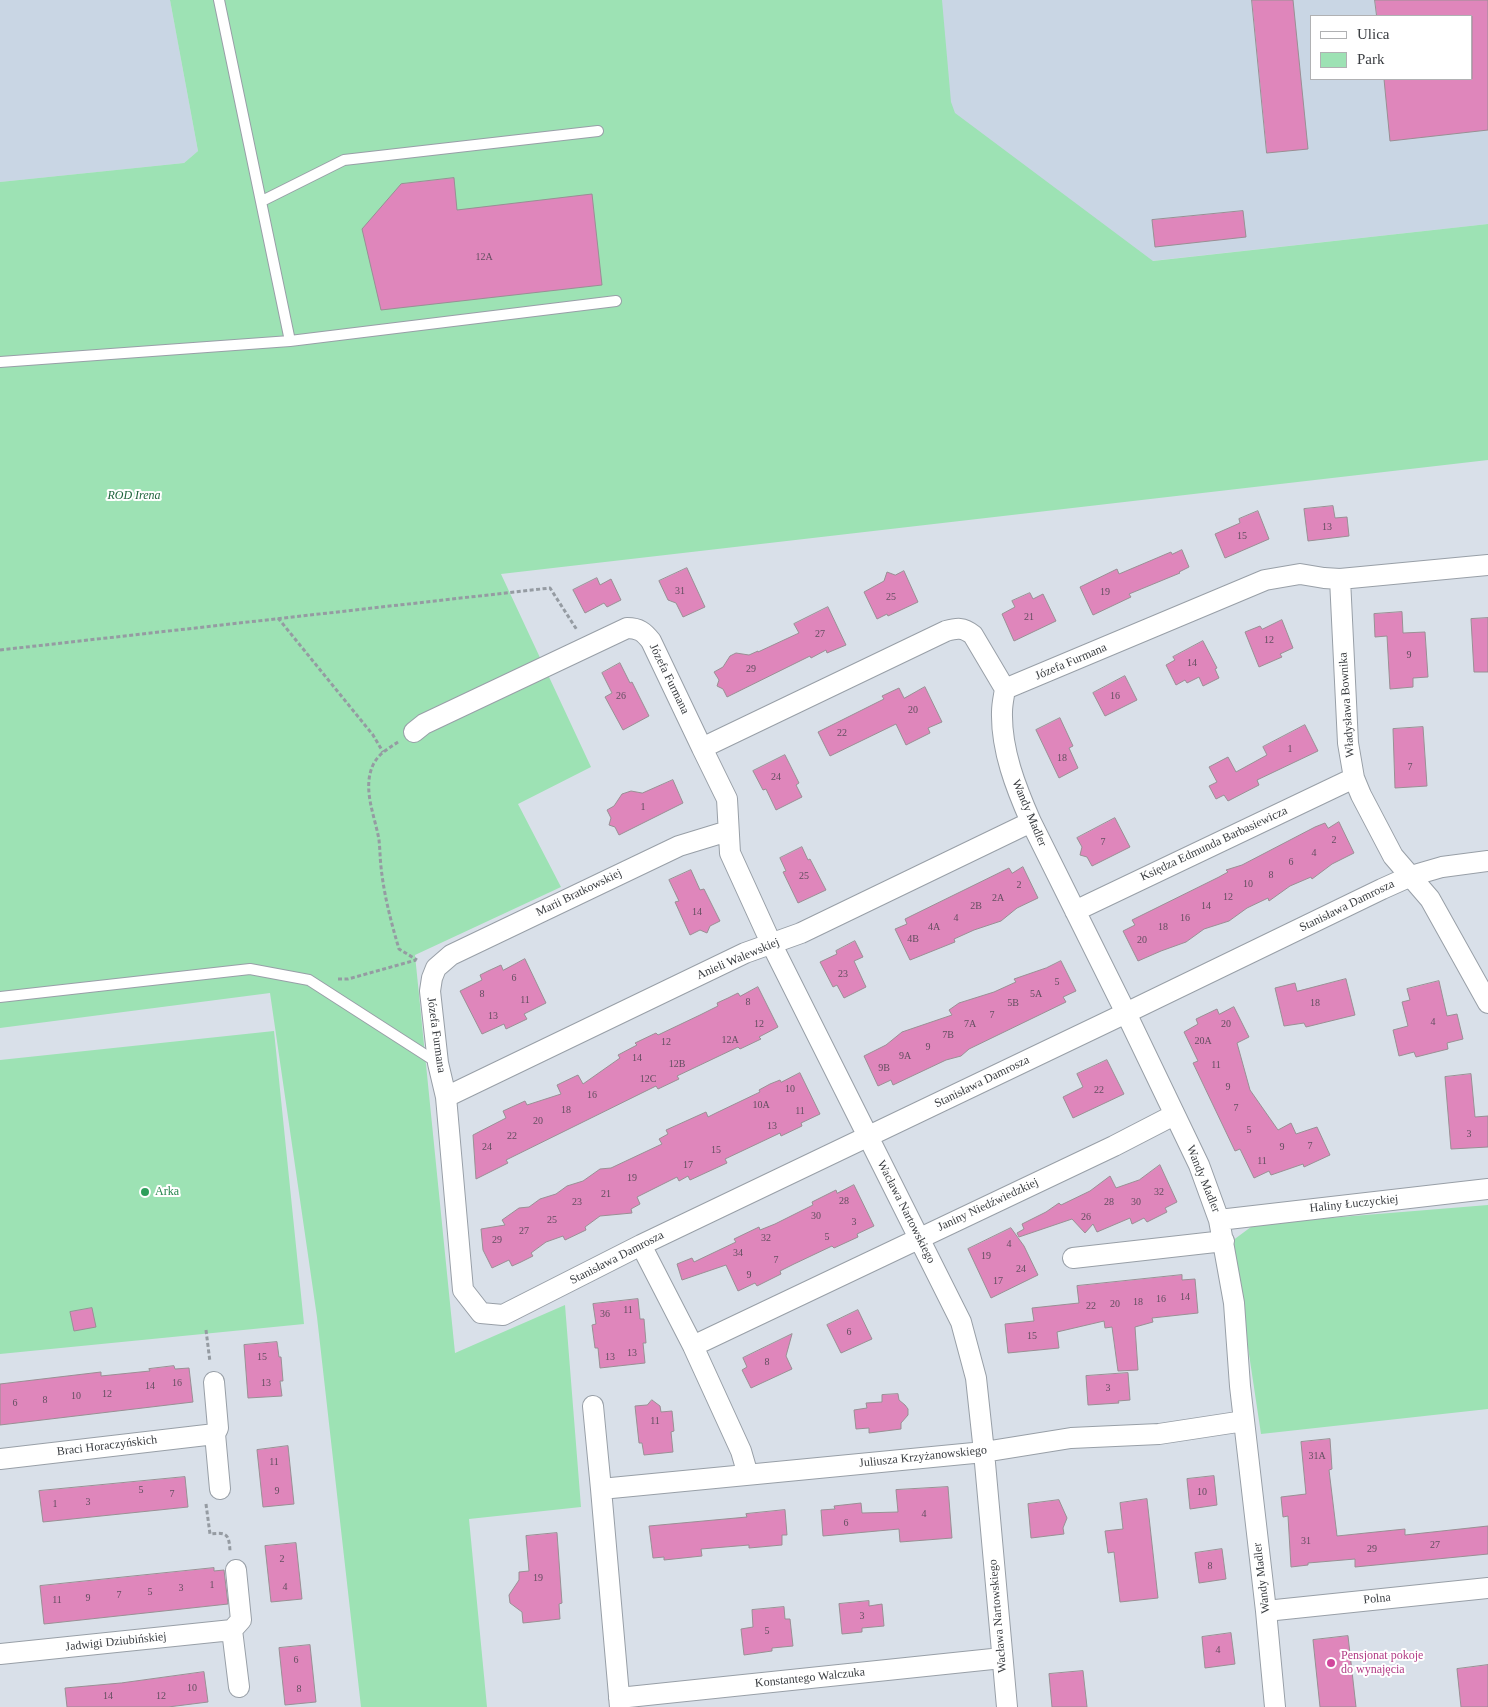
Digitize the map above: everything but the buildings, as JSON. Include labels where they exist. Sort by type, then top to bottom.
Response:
[{"type":"street","name":"Józefa Furmana","points":[[1005,689],[1265,580],[1300,574],[1340,579],[1488,565]]},
{"type":"street","name":"Władysława Bownika","points":[[1340,579],[1348,743],[1354,778],[1393,856],[1430,899],[1488,1003]]},
{"type":"street","name":"Józefa Furmana","points":[[414,732],[424,724],[587,645],[627,628],[636,628],[644,632],[651,641],[702,748]]},
{"type":"street","points":[[702,748],[946,631],[956,628],[965,629],[972,635],[1005,689]]},
{"type":"street","name":"Wandy Madler","points":[[1005,689],[1002,712],[1004,737],[1017,790],[1199,1165],[1219,1220],[1234,1302],[1244,1421],[1275,1707]]},
{"type":"street","name":"Wacława Nartowskiego","points":[[702,748],[727,799],[730,853],[771,943],[920,1237],[960,1322],[976,1378],[1006,1707]]},
{"type":"street","name":"Księdza Edmunda Barbasiewicza","points":[[1075,911],[1354,778]]},
{"type":"street","name":"Anieli Walewskiej","points":[[446,1097],[745,953],[801,933],[1031,822]]},
{"type":"street","name":"Marii Bratkowskiej","points":[[436,968],[451,955],[679,846],[728,830]]},
{"type":"street","name":"Stanisława Damrosza","points":[[481,1313],[503,1315],[641,1245],[1382,888],[1410,876],[1442,867],[1488,861]]},
{"type":"street","name":"Józefa Furmana","points":[[436,968],[430,991],[438,1063],[446,1097],[463,1290],[481,1313]]},
{"type":"street","name":"Janiny Niedźwiedzkiej","points":[[693,1346],[1114,1146],[1174,1115]]},
{"type":"street","name":"Haliny Łuczyckiej","points":[[1219,1220],[1488,1189]]},
{"type":"street","points":[[1073,1258],[1224,1241]]},
{"type":"street","points":[[641,1245],[693,1346],[741,1451],[748,1475]]},
{"type":"street","points":[[214,1382],[218,1428],[215,1434],[220,1489]]},
{"type":"street","points":[[593,1406],[620,1703]]},
{"type":"street","name":"Juliusza Krzyżanowskiego","points":[[601,1489],[984,1452],[1071,1438],[1159,1434],[1244,1421]]},
{"type":"street","name":"Braci Horaczyńskich","points":[[0,1459],[215,1434]]},
{"type":"street","points":[[236,1570],[241,1620],[232,1630],[238,1687]]},
{"type":"street","name":"Polna","points":[[1266,1611],[1488,1588]]},
{"type":"street","name":"Jadwigi Dziubińskiej","points":[[0,1654],[232,1630]]},
{"type":"street","name":"Konstantego Walczuka","points":[[620,1703],[1002,1658]]},
{"type":"lane","points":[[220,0],[290,341]]},
{"type":"lane","points":[[262,201],[344,160],[598,131]]},
{"type":"lane","points":[[0,362],[290,341],[616,301]]},
{"type":"lane","points":[[0,997],[250,969],[309,980],[438,1063]]},
{"type":"path","points":[[0,650],[550,588],[587,645]]},
{"type":"path","points":[[278,618],[373,735],[383,752]]},
{"type":"path","points":[[414,732],[383,752],[374,764],[369,781],[370,803],[379,840],[387,907],[399,949],[417,960],[436,968]]},
{"type":"path","points":[[309,980],[348,979],[417,960]]},
{"type":"path","points":[[206,1330],[211,1374],[214,1382]]},
{"type":"path","points":[[220,1489],[205,1493],[210,1534],[220,1532],[226,1534],[229,1539],[232,1563],[236,1570]]},
{"type":"shaded area","points":[[0,0],[170,0],[198,151],[184,163],[0,182]]},
{"type":"shaded area","points":[[759,0],[1488,0],[1488,224],[359,348]]},
{"type":"green space","name":"ROD Irena","points":[[170,0],[942,0],[951,102],[955,113],[1153,261],[1488,224],[1488,460],[501,574],[591,767],[518,804],[561,887],[415,955],[455,1353],[565,1305],[581,1507],[469,1519],[487,1707],[361,1707],[317,1317],[270,993],[0,1028],[0,182],[184,163],[198,151]]},
{"type":"green space","name":"Arka","points":[[274,1031],[304,1324],[0,1354],[0,1060]]},
{"type":"green space","points":[[1488,1205],[1488,1409],[1261,1434],[1232,1241],[1255,1224]]},
{"type":"place","name":"Arka","points":[[145,1192]]},
{"type":"place","name":"Pensjonat pokoje do wynajęcia","points":[[1331,1663]]}]
